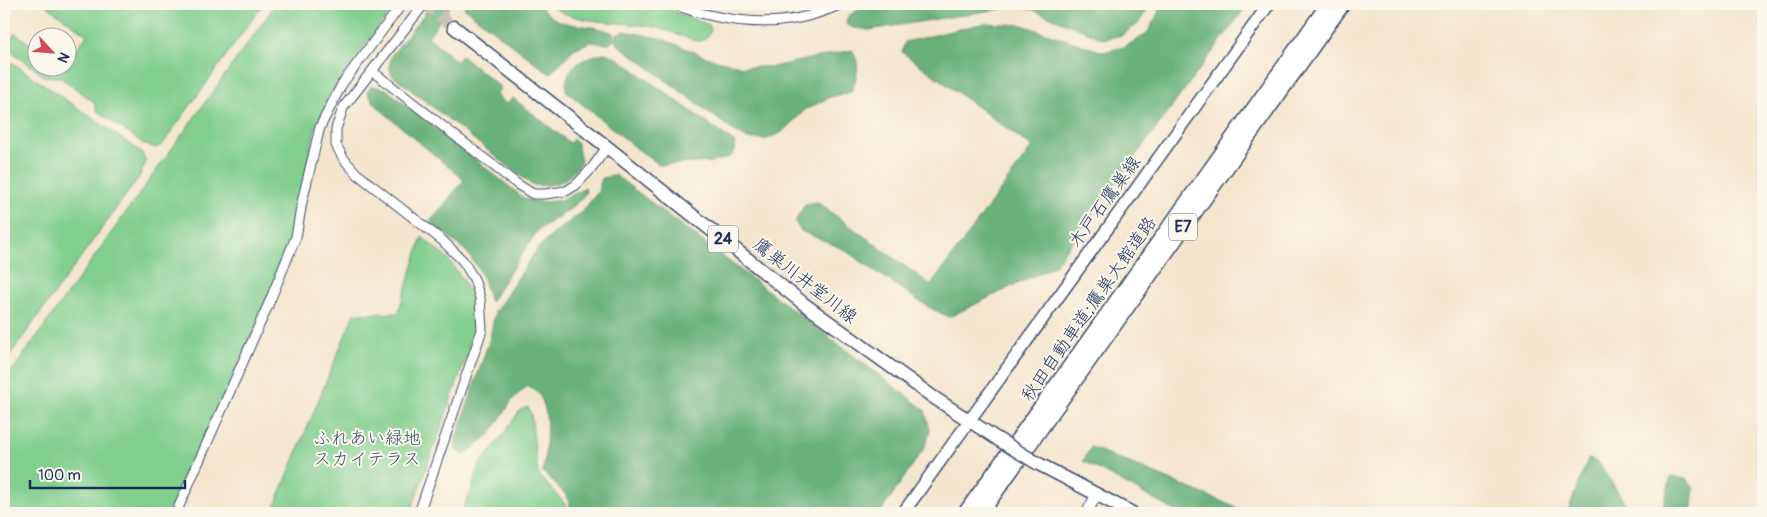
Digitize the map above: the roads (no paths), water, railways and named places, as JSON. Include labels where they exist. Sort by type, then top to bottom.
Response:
[{"type":"highway","name":"秋田自動車道;鷹巣大館道路","points":[[966,513],[1329,4]]},
{"type":"highway","name":"秋田自動車道;鷹巣大館道路","points":[[980,513],[1342,4]]},
{"type":"main road","name":"木戸石鷹巣線","points":[[903,513],[1269,4]]},
{"type":"main road","name":"鷹巣川井堂川線","points":[[454,27],[850,339],[999,440],[1037,463],[1132,513]]},
{"type":"street","points":[[176,513],[296,238],[302,202],[320,127],[342,84],[402,4]]},
{"type":"street","points":[[419,513],[482,330],[480,298],[474,278],[463,261],[443,241],[356,173],[343,158],[336,145],[336,129],[344,108],[424,4]]},
{"type":"street","points":[[679,5],[712,16],[743,22],[770,23],[796,20],[819,14],[842,4]]},
{"type":"street","points":[[372,70],[532,194],[566,191],[576,185],[607,146]]},
{"type":"street","points":[[1087,513],[1096,495]]},
{"type":"tunnel","points":[[425,4],[454,27]]},
{"type":"park label","name":"ふれあい緑地 スカイテラス","points":[[367,448]]}]
